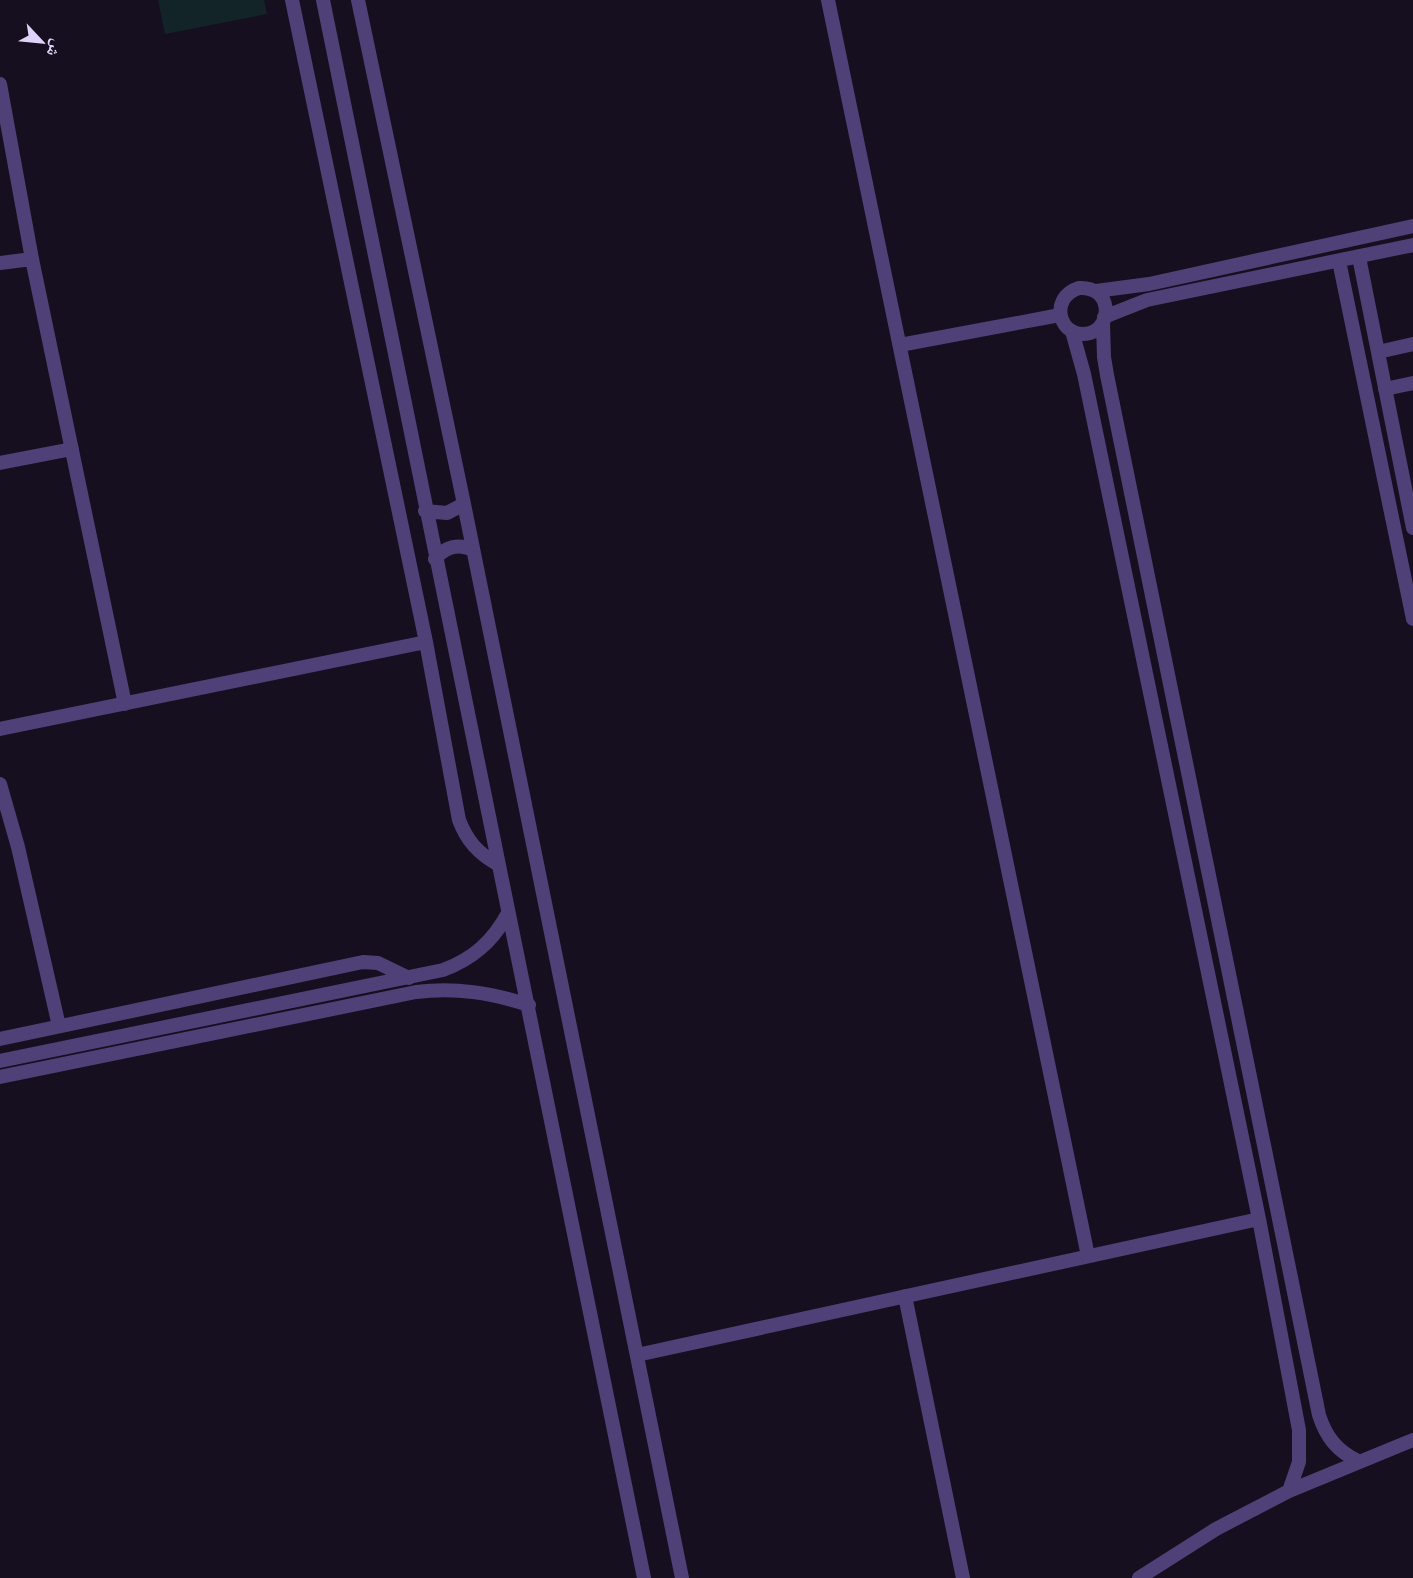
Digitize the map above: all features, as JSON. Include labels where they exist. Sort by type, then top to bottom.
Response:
[{"type":"street","points":[[292,0],[426,642],[459,820],[464,834],[473,846],[497,864]]},
{"type":"street","points":[[323,0],[425,511],[497,864],[529,1005],[644,1578]]},
{"type":"street","points":[[358,0],[464,504],[682,1578]]},
{"type":"street","points":[[828,0],[1088,1256]]},
{"type":"street","points":[[0,84],[32,259],[125,704]]},
{"type":"street","points":[[1289,1491],[1299,1462],[1299,1430],[1259,1219],[1084,374],[1072,331],[1064,324],[1060,315],[1061,303],[1068,293],[1079,288],[1096,291],[1136,286],[1413,226]]},
{"type":"street","points":[[1103,320],[1147,300],[1413,245]]},
{"type":"street","points":[[1359,257],[1413,528]]},
{"type":"street","points":[[0,263],[32,259]]},
{"type":"street","points":[[1339,261],[1413,619]]},
{"type":"street","points":[[1072,331],[1089,333],[1099,328],[1106,306],[1096,291]]},
{"type":"street","points":[[900,345],[1060,315]]},
{"type":"street","points":[[1103,320],[1107,375],[1319,1415],[1331,1441],[1346,1455],[1358,1461]]},
{"type":"street","points":[[1378,352],[1413,344]]},
{"type":"street","points":[[1385,389],[1413,383]]},
{"type":"street","points":[[0,464],[72,449]]},
{"type":"street","points":[[425,511],[447,513],[464,504]]},
{"type":"street","points":[[435,560],[440,554],[453,547],[467,547],[473,550]]},
{"type":"street","points":[[0,729],[426,642]]},
{"type":"street","points":[[0,784],[18,847],[59,1026]]},
{"type":"street","points":[[0,1061],[443,970],[469,958],[489,942],[508,913]]},
{"type":"street","points":[[0,1039],[363,962],[378,963],[409,978]]},
{"type":"street","points":[[0,1077],[416,992],[468,990],[529,1005]]},
{"type":"street","points":[[637,1354],[1259,1219]]},
{"type":"street","points":[[905,1296],[963,1578]]},
{"type":"street","points":[[1139,1578],[1216,1529],[1289,1491],[1413,1440]]},
{"type":"shaded area","points":[[158,0],[264,0],[267,14],[165,34]]}]
